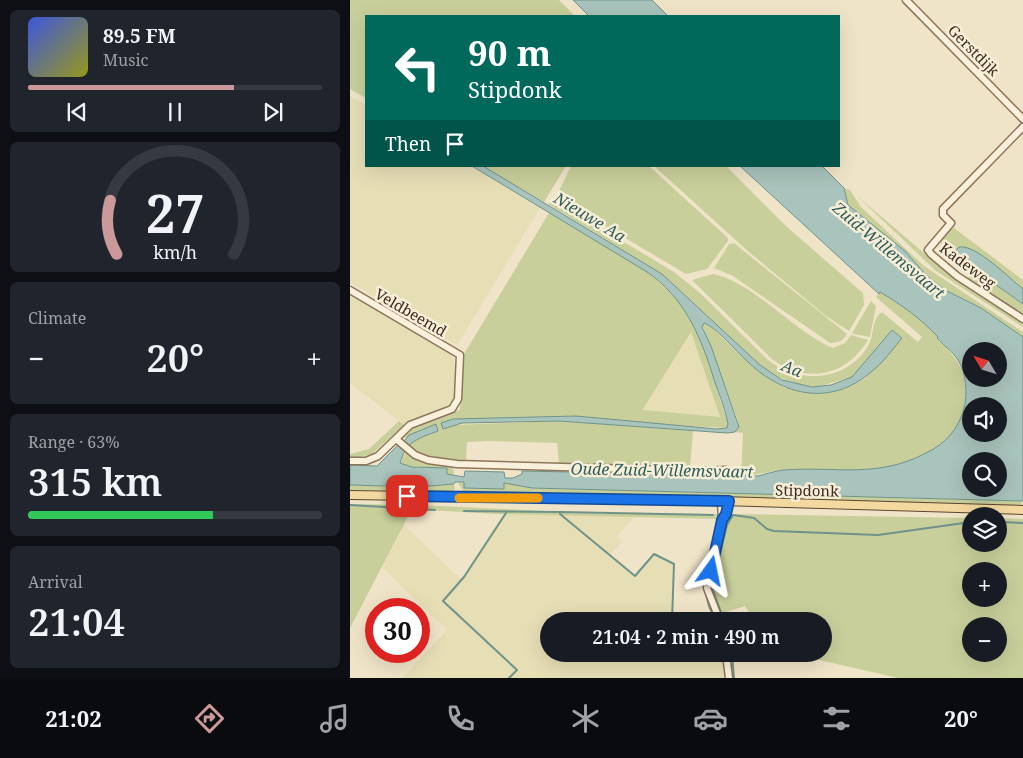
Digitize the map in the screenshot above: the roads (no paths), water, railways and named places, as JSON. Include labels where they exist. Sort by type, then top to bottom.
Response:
[{"type":"main road","name":"Stipdonk","points":[[350,495],[725,501],[1023,510]]},
{"type":"street","name":"Gerstdijk","points":[[906,0],[1023,119]]},
{"type":"street","name":"Kadeweg","points":[[1023,127],[942,210],[943,215],[951,223],[928,250],[957,276],[1023,319]]},
{"type":"street","name":"Veldbeemd","points":[[350,290],[460,355],[456,404],[452,409],[410,425],[401,431],[396,439]]},
{"type":"street","points":[[350,461],[366,462],[378,456],[396,439],[428,460],[457,464],[726,470]]},
{"type":"street","points":[[716,612],[707,588],[722,520],[726,514],[725,501]]},
{"type":"street","points":[[727,662],[729,678]]},
{"type":"water","points":[[573,0],[652,0],[667,15],[588,15]]},
{"type":"water","points":[[474,167],[485,167],[662,274],[760,365],[782,380],[812,387],[831,385],[852,377],[892,330],[902,338],[880,365],[855,383],[839,390],[807,393],[791,389],[761,373],[720,334],[704,323],[702,327],[711,346],[739,427],[735,432],[559,421],[462,423],[443,429],[441,423],[453,419],[576,416],[717,429],[727,428],[728,424],[723,405],[707,358],[688,316],[671,293],[647,272]]},
{"type":"water","name":"Zuid-Willemsvaart","points":[[741,167],[823,167],[844,188],[848,205],[905,251],[926,275],[945,290],[981,308],[1023,337],[1023,501],[532,488],[504,483],[504,489],[464,488],[464,482],[418,487],[350,485],[350,465],[377,466],[398,445],[400,446],[409,435],[436,424],[438,431],[413,442],[405,450],[400,463],[412,467],[447,468],[447,474],[464,477],[465,471],[504,472],[505,478],[513,478],[522,474],[522,471],[758,476],[784,470],[873,469],[908,461],[926,453],[950,435],[962,416],[962,442],[1007,442],[1007,397],[965,397],[966,388],[1008,388],[1008,342],[962,342],[962,369],[958,360],[938,337],[903,307],[880,292],[879,294]]},
{"type":"water","points":[[959,247],[966,247],[983,256],[1023,289],[1023,304],[975,270],[968,261],[962,258],[953,260],[951,256]]},
{"type":"waterway","points":[[350,505],[435,510]]},
{"type":"waterway","points":[[464,511],[560,512],[560,514],[635,576],[654,554],[674,564],[672,612]]},
{"type":"waterway","points":[[561,512],[713,515]]},
{"type":"waterway","points":[[506,513],[464,577],[443,601],[517,670],[509,678]]},
{"type":"waterway","points":[[721,612],[712,587],[727,525],[733,515],[754,518],[767,529],[774,531],[878,535],[962,523]]},
{"type":"waterway","points":[[1007,522],[1023,523]]},
{"type":"waterway","points":[[705,591],[712,612]]},
{"type":"waterway","points":[[733,662],[734,678]]},
{"type":"water label","name":"Nieuwe Aa","points":[[590,217]]},
{"type":"water label","name":"Aa","points":[[792,368]]},
{"type":"water label","name":"Oude Zuid-Willemsvaart","points":[[662,470]]}]
